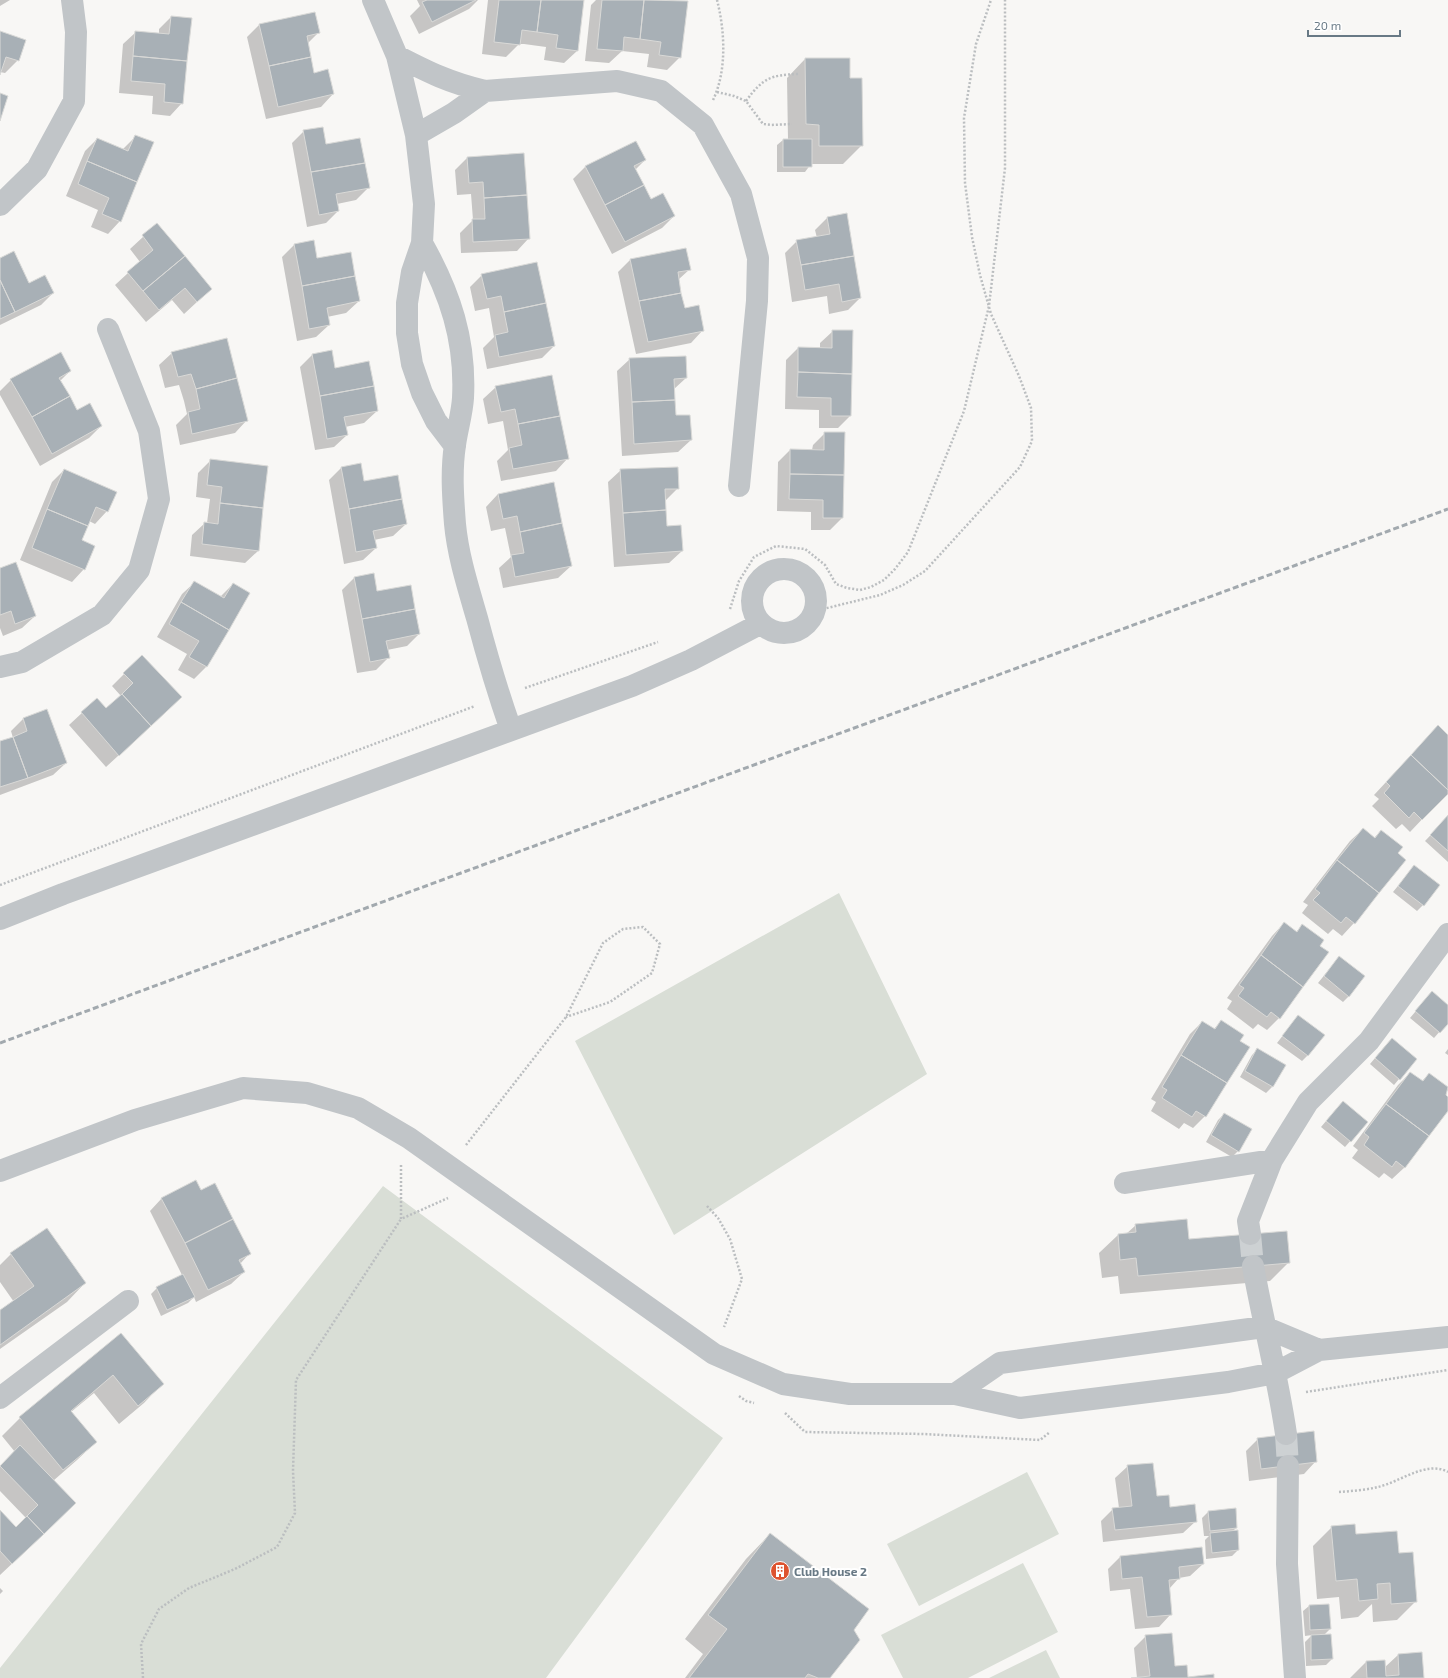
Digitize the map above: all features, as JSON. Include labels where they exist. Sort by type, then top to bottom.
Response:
[{"type":"street","points":[[0,205],[37,169],[74,101],[76,32],[72,0]]},
{"type":"street","points":[[373,0],[396,56],[416,135],[424,204],[422,243],[412,272],[407,302],[407,334],[409,349],[412,364],[422,394],[436,421],[454,446]]},
{"type":"street","points":[[396,56],[435,76],[463,86],[485,91],[617,81],[661,91],[703,125],[741,194],[758,258],[757,301],[739,486]]},
{"type":"street","points":[[416,135],[454,113],[485,91]]},
{"type":"street","points":[[422,243],[443,283],[458,328],[462,351],[463,399],[460,423],[454,446],[453,486],[455,525],[461,564],[499,697],[511,730]]},
{"type":"street","points":[[0,667],[22,662],[102,615],[139,570],[159,499],[149,431],[108,328]]},
{"type":"street","points":[[776,569],[790,569],[802,574],[812,584],[816,597],[815,611],[810,621],[802,628],[792,633],[780,634],[769,631],[760,624],[753,613],[751,599],[755,586],[764,575],[776,569]]},
{"type":"street","points":[[0,919],[63,894],[632,686],[691,660],[760,624]]},
{"type":"street","points":[[1250,1234],[1248,1221],[1272,1160],[1308,1102],[1369,1041],[1448,934]]},
{"type":"street","points":[[0,1171],[135,1120],[243,1088],[307,1093],[358,1108],[409,1138],[714,1354],[783,1384],[850,1394],[955,1394],[1020,1408],[1228,1382],[1275,1373],[1319,1350],[1448,1337]]},
{"type":"street","points":[[1125,1183],[1272,1160]]},
{"type":"street","points":[[1253,1266],[1264,1327],[1281,1395],[1286,1434]]},
{"type":"street","points":[[0,1398],[128,1300]]},
{"type":"street","points":[[955,1394],[1000,1363],[1264,1327],[1319,1350]]},
{"type":"street","points":[[1288,1466],[1288,1564],[1295,1678]]},
{"type":"path","points":[[703,125],[720,78],[723,39],[717,0]]},
{"type":"path","points":[[815,611],[880,595],[903,585],[925,571],[1020,467],[1032,442],[1031,408],[1019,376],[991,314],[980,275],[972,237],[965,183],[964,118],[976,44],[991,0]]},
{"type":"path","points":[[729,612],[739,581],[754,557],[776,546],[805,548],[825,564],[836,584],[847,588],[860,590],[871,587],[884,580],[908,552],[964,411],[989,306],[1005,168],[1005,0]]},
{"type":"path","points":[[746,101],[760,84],[771,77],[799,74]]},
{"type":"path","points":[[716,92],[734,96],[746,101],[763,124],[792,124]]},
{"type":"path","points":[[0,884],[499,697],[662,641]]},
{"type":"path","points":[[144,1678],[141,1644],[159,1609],[189,1588],[235,1569],[277,1547],[295,1513],[293,1471],[296,1380],[401,1219],[449,1197],[434,1187],[566,1017],[603,943],[623,929],[643,927],[660,944],[652,973],[610,1002],[566,1017]]},
{"type":"path","points":[[401,1219],[401,1163],[407,1167]]},
{"type":"path","points":[[707,1206],[718,1218],[730,1239],[742,1279],[714,1354]]},
{"type":"path","points":[[1281,1395],[1448,1370]]},
{"type":"path","points":[[733,1393],[746,1401],[760,1404]]},
{"type":"path","points":[[780,1408],[805,1432],[923,1434],[1040,1440],[1052,1430]]},
{"type":"path","points":[[1339,1492],[1379,1487],[1432,1467],[1443,1469],[1448,1472]]},
{"type":"shaded area","points":[[839,893],[927,1074],[674,1235],[575,1041]]},
{"type":"shaded area","points":[[383,1186],[723,1438],[546,1678],[0,1678],[0,1668]]},
{"type":"shaded area","points":[[1027,1472],[1059,1534],[919,1606],[887,1544]]},
{"type":"shaded area","points":[[1023,1563],[1058,1632],[968,1678],[903,1678],[881,1635]]},
{"type":"shaded area","points":[[1046,1650],[1060,1678],[989,1678]]},
{"type":"building","points":[[427,0],[476,0],[432,22],[422,2]]},
{"type":"building","points":[[499,0],[541,0],[537,32],[522,30],[520,45],[494,42]]},
{"type":"building","points":[[541,0],[584,0],[578,51],[556,48],[558,35],[537,32]]},
{"type":"building","points":[[602,0],[644,0],[640,39],[624,37],[623,51],[597,49]]},
{"type":"building","points":[[644,0],[688,1],[681,58],[659,55],[661,42],[640,39]]},
{"type":"building","points":[[315,12],[320,33],[307,36],[311,57],[269,66],[259,24]]},
{"type":"building","points":[[171,16],[192,18],[187,61],[133,56],[135,31],[169,34]]},
{"type":"building","points":[[0,31],[26,40],[19,61],[6,57],[0,75]]},
{"type":"building","points":[[133,56],[187,61],[183,104],[164,102],[165,84],[131,81]]},
{"type":"building","points":[[311,57],[314,73],[328,69],[334,94],[278,107],[269,66]]},
{"type":"building","points":[[805,58],[850,58],[850,78],[862,78],[863,146],[819,146],[819,125],[806,124]]},
{"type":"building","points":[[0,93],[8,96],[0,121]]},
{"type":"building","points":[[323,127],[326,144],[360,138],[365,163],[311,172],[303,130]]},
{"type":"building","points":[[135,135],[154,142],[137,182],[87,161],[97,138],[128,151]]},
{"type":"building","points":[[783,139],[812,139],[812,167],[783,167]]},
{"type":"building","points":[[636,141],[646,160],[634,166],[644,185],[605,205],[585,166]]},
{"type":"building","points":[[524,153],[527,195],[484,198],[483,182],[469,183],[467,157]]},
{"type":"building","points":[[87,161],[137,182],[121,222],[102,214],[109,198],[78,184]]},
{"type":"building","points":[[365,163],[370,188],[336,194],[339,211],[319,215],[311,172]]},
{"type":"building","points":[[644,185],[651,199],[663,193],[675,216],[625,242],[605,205]]},
{"type":"building","points":[[527,195],[530,239],[473,242],[472,219],[485,219],[484,198]]},
{"type":"building","points":[[847,213],[854,256],[801,265],[796,240],[830,234],[827,217]]},
{"type":"building","points":[[157,223],[185,256],[143,291],[127,272],[153,250],[142,235]]},
{"type":"building","points":[[314,240],[317,258],[351,252],[355,276],[302,286],[294,244]]},
{"type":"building","points":[[686,248],[691,270],[678,272],[681,293],[639,301],[630,259]]},
{"type":"building","points":[[14,251],[29,283],[45,275],[54,293],[15,312],[0,280],[0,258]]},
{"type":"building","points":[[185,256],[212,289],[197,302],[185,288],[159,310],[143,291]]},
{"type":"building","points":[[854,256],[861,298],[842,302],[839,284],[805,290],[801,265]]},
{"type":"building","points":[[537,262],[546,303],[504,312],[501,296],[487,299],[481,274]]},
{"type":"building","points":[[355,276],[360,301],[327,308],[330,325],[309,329],[302,286]]},
{"type":"building","points":[[0,280],[15,312],[0,319]]},
{"type":"building","points":[[681,293],[685,308],[699,305],[704,331],[648,342],[639,301]]},
{"type":"building","points":[[546,303],[555,346],[499,357],[495,335],[508,332],[504,312]]},
{"type":"building","points":[[832,330],[853,330],[852,374],[798,372],[798,347],[832,348]]},
{"type":"building","points":[[227,338],[237,378],[196,389],[191,374],[178,377],[171,352]]},
{"type":"building","points":[[332,350],[335,368],[369,361],[374,386],[320,396],[312,354]]},
{"type":"building","points":[[61,352],[71,371],[59,378],[70,396],[32,417],[10,379]]},
{"type":"building","points":[[686,356],[687,378],[674,379],[675,400],[632,402],[629,358]]},
{"type":"building","points":[[798,372],[852,374],[851,416],[831,416],[831,398],[797,397]]},
{"type":"building","points":[[552,375],[560,416],[518,424],[515,409],[501,412],[495,386]]},
{"type":"building","points":[[237,378],[248,421],[192,434],[188,412],[200,409],[196,389]]},
{"type":"building","points":[[374,386],[378,411],[344,417],[348,435],[327,439],[320,396]]},
{"type":"building","points":[[70,396],[77,410],[90,403],[102,426],[52,454],[32,417]]},
{"type":"building","points":[[675,400],[676,415],[690,415],[692,440],[634,444],[632,402]]},
{"type":"building","points":[[560,416],[569,459],[513,469],[509,448],[522,445],[518,424]]},
{"type":"building","points":[[824,432],[845,432],[844,475],[790,474],[790,449],[824,450]]},
{"type":"building","points":[[210,459],[268,466],[263,508],[220,503],[222,487],[207,485]]},
{"type":"building","points":[[361,463],[364,481],[398,475],[402,499],[349,509],[341,467]]},
{"type":"building","points":[[678,467],[679,489],[665,489],[666,510],[623,513],[620,469]]},
{"type":"building","points":[[64,469],[117,492],[108,512],[96,507],[88,526],[47,509]]},
{"type":"building","points":[[790,474],[844,475],[843,518],[823,518],[823,500],[789,499]]},
{"type":"building","points":[[554,482],[562,523],[520,532],[517,516],[503,519],[498,494]]},
{"type":"building","points":[[402,499],[407,524],[373,531],[377,548],[356,552],[349,509]]},
{"type":"building","points":[[220,503],[263,508],[259,551],[202,544],[204,522],[218,524]]},
{"type":"building","points":[[47,509],[88,526],[82,540],[95,546],[85,570],[32,548]]},
{"type":"building","points":[[666,510],[667,526],[681,525],[683,551],[626,555],[623,513]]},
{"type":"building","points":[[562,523],[572,566],[515,577],[511,555],[524,553],[520,532]]},
{"type":"building","points":[[16,562],[36,616],[15,624],[11,611],[0,615],[0,568]]},
{"type":"building","points":[[374,573],[377,591],[411,585],[415,609],[362,619],[354,577]]},
{"type":"building","points":[[194,581],[224,598],[233,583],[250,593],[229,630],[181,602]]},
{"type":"building","points":[[181,602],[229,630],[207,667],[189,657],[199,641],[169,624]]},
{"type":"building","points":[[415,609],[420,634],[386,641],[390,658],[370,662],[362,619]]},
{"type":"building","points":[[142,655],[182,697],[151,726],[122,694],[133,683],[123,673]]},
{"type":"building","points":[[122,694],[151,726],[119,756],[81,712],[97,698],[106,708]]},
{"type":"building","points":[[47,709],[67,763],[28,778],[13,737],[27,731],[23,718]]},
{"type":"building","points":[[1438,725],[1448,735],[1448,790],[1411,755]]},
{"type":"building","points":[[13,737],[28,778],[0,787],[0,741]]},
{"type":"building","points":[[1411,755],[1448,790],[1448,794],[1422,820],[1414,812],[1409,818],[1384,793],[1390,786],[1386,782]]},
{"type":"building","points":[[1448,815],[1448,851],[1430,835]]},
{"type":"building","points":[[1363,828],[1375,838],[1381,830],[1403,847],[1398,853],[1406,860],[1379,893],[1337,860]]},
{"type":"building","points":[[1337,860],[1379,893],[1355,924],[1346,917],[1341,923],[1313,900],[1320,893],[1315,889]]},
{"type":"building","points":[[1414,865],[1440,885],[1424,906],[1398,886]]},
{"type":"building","points":[[1284,922],[1297,932],[1302,924],[1324,940],[1320,946],[1329,952],[1303,987],[1261,955]]},
{"type":"building","points":[[1261,955],[1303,987],[1280,1019],[1271,1012],[1267,1017],[1238,996],[1244,988],[1239,985]]},
{"type":"building","points":[[1339,956],[1365,976],[1349,997],[1324,976]]},
{"type":"building","points":[[1432,991],[1448,1005],[1448,1024],[1440,1033],[1415,1011]]},
{"type":"building","points":[[1298,1015],[1325,1035],[1308,1056],[1282,1036]]},
{"type":"building","points":[[1221,1020],[1244,1035],[1240,1041],[1250,1047],[1227,1083],[1181,1055],[1202,1021],[1215,1029]]},
{"type":"building","points":[[1392,1038],[1417,1059],[1400,1080],[1375,1058]]},
{"type":"building","points":[[1257,1048],[1286,1065],[1273,1087],[1245,1071]]},
{"type":"building","points":[[1181,1055],[1227,1083],[1206,1117],[1196,1111],[1192,1117],[1162,1098],[1167,1090],[1162,1087]]},
{"type":"building","points":[[1410,1072],[1423,1081],[1429,1073],[1448,1087],[1446,1095],[1448,1097],[1448,1111],[1429,1136],[1386,1104]]},
{"type":"building","points":[[1343,1101],[1368,1122],[1351,1142],[1326,1121]]},
{"type":"building","points":[[1386,1104],[1429,1136],[1405,1168],[1396,1161],[1392,1167],[1364,1145],[1369,1137],[1364,1133]]},
{"type":"building","points":[[1224,1113],[1252,1129],[1239,1152],[1211,1135]]},
{"type":"building","points":[[196,1180],[201,1190],[215,1183],[233,1219],[185,1243],[161,1198]]},
{"type":"building","points":[[233,1219],[251,1254],[239,1260],[245,1272],[208,1290],[185,1243]]},
{"type":"building","points":[[1187,1219],[1189,1239],[1287,1231],[1290,1263],[1138,1276],[1136,1258],[1120,1260],[1118,1234],[1136,1232],[1135,1224]]},
{"type":"building","points":[[47,1228],[86,1283],[0,1345],[0,1310],[34,1286],[10,1253]]},
{"type":"building","points":[[183,1274],[195,1297],[167,1310],[156,1287]]},
{"type":"building","points":[[121,1333],[164,1384],[138,1406],[113,1375],[71,1411],[97,1442],[63,1470],[19,1417]]},
{"type":"building","points":[[1314,1431],[1317,1462],[1261,1469],[1257,1438]]},
{"type":"building","points":[[20,1445],[76,1503],[44,1534],[27,1516],[38,1505],[0,1466]]},
{"type":"building","points":[[1153,1463],[1157,1496],[1169,1495],[1170,1507],[1195,1504],[1197,1522],[1115,1530],[1112,1508],[1132,1506],[1127,1465]]},
{"type":"building","points":[[1236,1508],[1237,1528],[1210,1531],[1208,1511]]},
{"type":"building","points":[[0,1510],[16,1527],[27,1516],[44,1534],[12,1564],[0,1551]]},
{"type":"building","points":[[1355,1524],[1356,1534],[1397,1531],[1399,1553],[1413,1552],[1417,1602],[1391,1604],[1390,1583],[1377,1584],[1378,1599],[1359,1601],[1357,1579],[1336,1581],[1331,1526]]},
{"type":"building","points":[[1238,1530],[1239,1550],[1212,1553],[1210,1533]]},
{"type":"building","name":"Club House 2","points":[[770,1533],[869,1609],[854,1630],[860,1640],[830,1678],[818,1678],[808,1674],[805,1678],[689,1678],[727,1629],[708,1615]]},
{"type":"building","points":[[1202,1547],[1204,1564],[1179,1567],[1180,1579],[1169,1580],[1172,1615],[1147,1617],[1142,1577],[1122,1579],[1120,1556]]},
{"type":"building","points":[[1329,1604],[1331,1629],[1310,1630],[1309,1605]]},
{"type":"building","points":[[1172,1633],[1175,1666],[1187,1665],[1188,1677],[1214,1674],[1214,1678],[1131,1678],[1150,1676],[1145,1635]]},
{"type":"building","points":[[1331,1634],[1333,1659],[1311,1660],[1311,1635]]},
{"type":"building","points":[[1422,1652],[1424,1678],[1367,1678],[1366,1661],[1385,1660],[1386,1676],[1399,1675],[1398,1654]]},
{"type":"tunnel","points":[[1250,1234],[1253,1266]]},
{"type":"tunnel","points":[[1286,1434],[1288,1466]]},
{"type":"railway","points":[[0,1043],[1448,509]]},
{"type":"place","name":"Club House 2","points":[[780,1571]]}]
